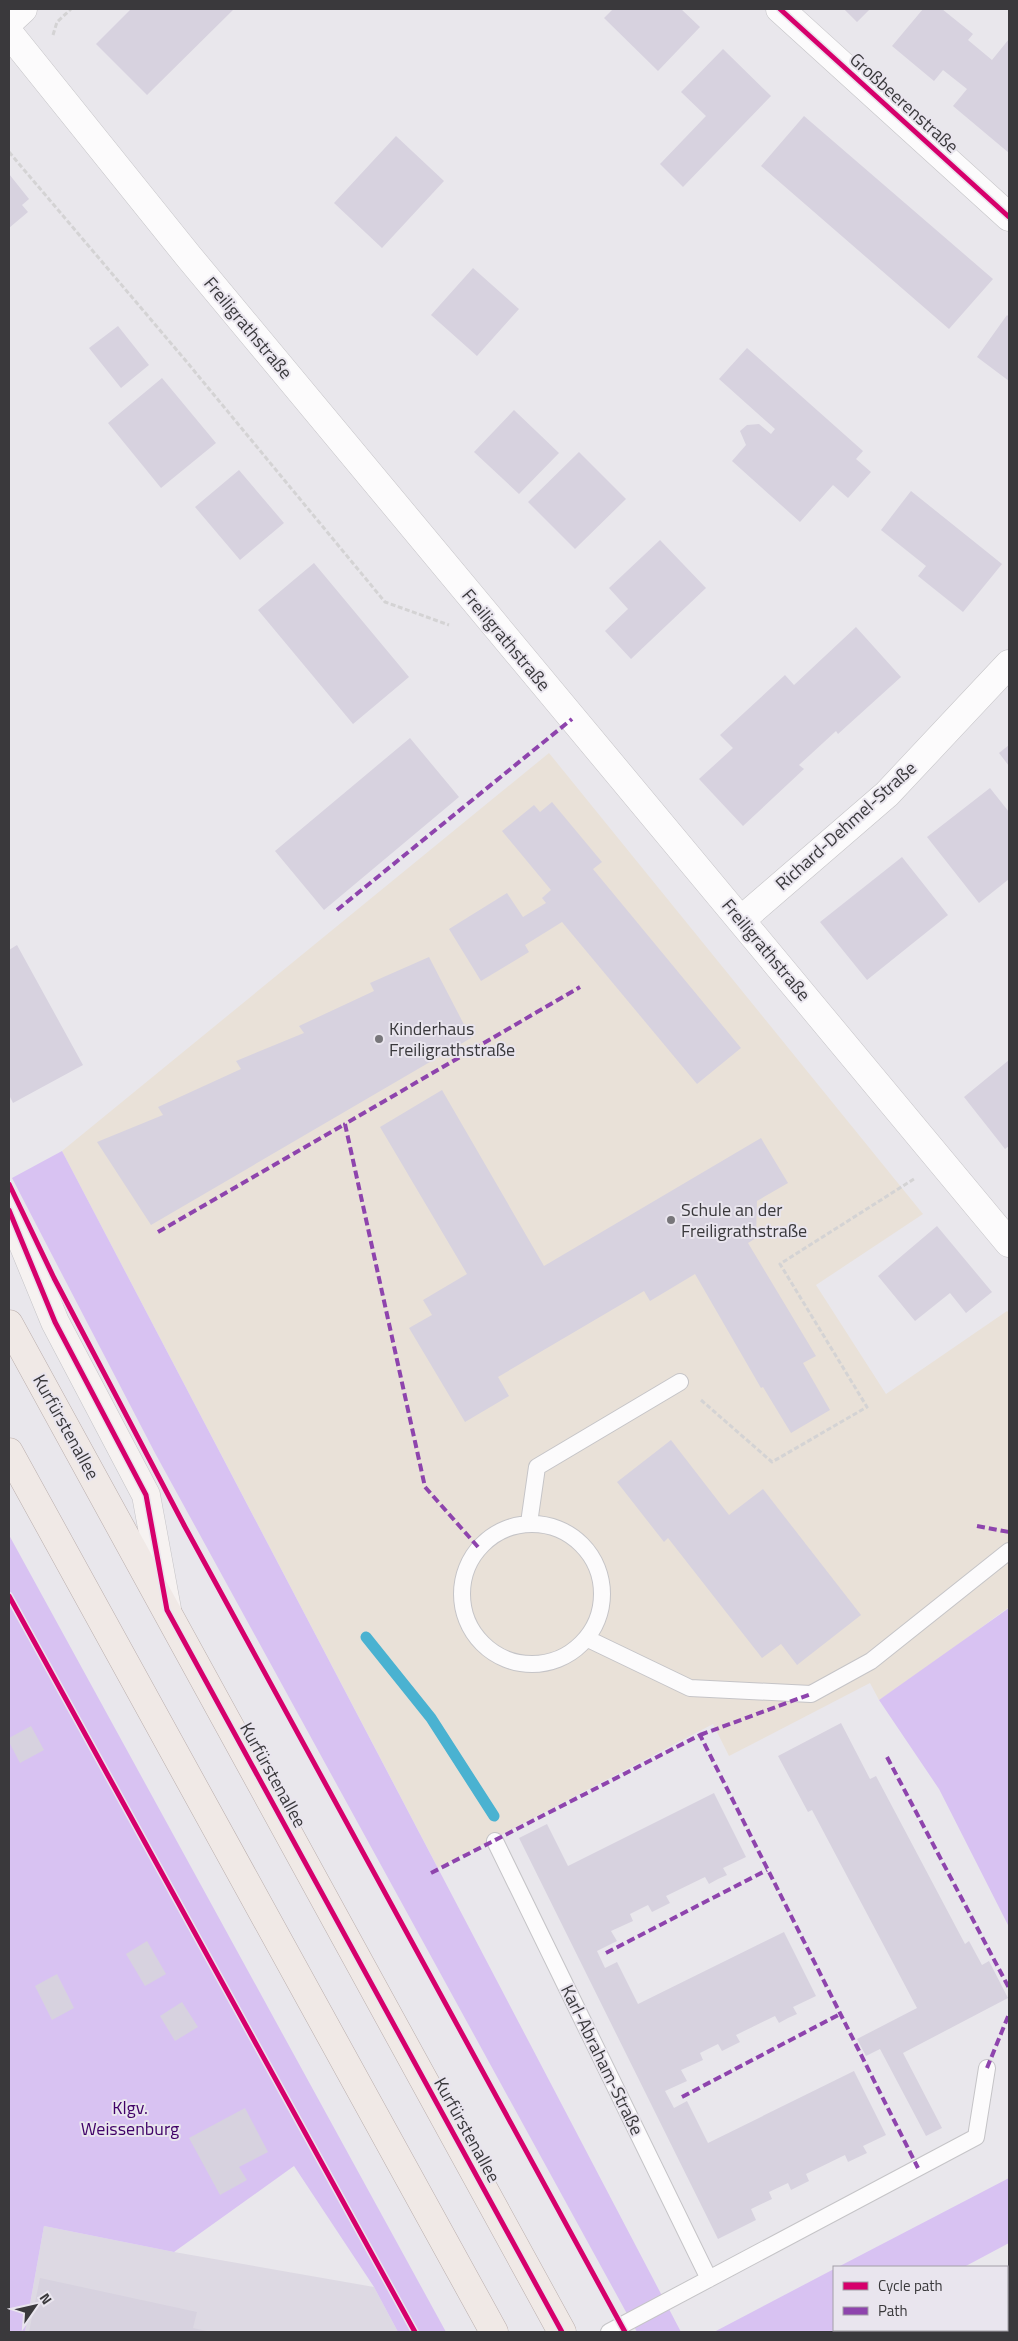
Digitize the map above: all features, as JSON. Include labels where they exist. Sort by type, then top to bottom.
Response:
[{"type":"main road","name":"Kurfürstenallee","points":[[9,1210],[55,1322],[146,1495],[167,1610]]},
{"type":"main road","name":"Kurfürstenallee","points":[[9,1324],[562,2332]]},
{"type":"main road","points":[[9,1452],[494,2332]]},
{"type":"street","points":[[9,22],[23,9]]},
{"type":"street","name":"Großbeerenstraße","points":[[780,9],[1009,217]]},
{"type":"street","name":"Freiligrathstraße","points":[[9,33],[195,265],[943,1161],[1009,1243]]},
{"type":"street","name":"Richard-Dehmel-Straße","points":[[741,920],[887,794],[1009,664]]},
{"type":"lane","points":[[529,1523],[537,1467],[680,1382]]},
{"type":"lane","points":[[529,1523],[561,1529],[586,1549],[601,1577],[601,1610],[588,1639],[558,1661],[520,1665],[486,1649],[464,1618],[462,1581],[478,1547],[501,1530],[529,1523]]},
{"type":"lane","points":[[588,1639],[690,1688],[811,1694],[871,1661],[1009,1551]]},
{"type":"lane","name":"Karl-Abraham-Straße","points":[[495,1841],[709,2279]]},
{"type":"lane","points":[[609,2332],[976,2137],[987,2068]]},
{"type":"path","points":[[9,152],[180,354],[385,602],[451,626],[499,630]]},
{"type":"path","points":[[680,1382],[772,1462],[867,1407],[780,1264],[943,1161]]},
{"type":"shaded area","points":[[549,753],[923,1214],[816,1285],[886,1394],[1007,1311],[1009,1313],[1009,1607],[917,1675],[879,1700],[870,1683],[729,1756],[713,1724],[438,1868],[62,1151]]},
{"type":"shaded area","points":[[44,2226],[174,2252],[374,2287],[398,2332],[25,2332]]},
{"type":"green space","points":[[62,1151],[681,2332],[637,2332],[155,1453],[12,1178]]},
{"type":"green space","name":"Klgv. Weissenburg","points":[[9,1535],[446,2332],[398,2332],[374,2287],[294,2166],[174,2252],[44,2226],[25,2332],[9,2332]]},
{"type":"green space","points":[[1009,1608],[1009,1927],[939,1789],[879,1700]]},
{"type":"green space","points":[[1009,2178],[1009,2243],[966,2266],[840,2266]]},
{"type":"green space","points":[[833,2270],[833,2331],[846,2331],[714,2332]]},
{"type":"building","points":[[131,9],[234,9],[147,95],[96,44]]},
{"type":"building","points":[[613,9],[681,9],[700,27],[658,71],[604,18]]},
{"type":"building","points":[[844,9],[870,9],[857,22]]},
{"type":"building","points":[[923,9],[942,9],[973,34],[968,40],[992,60],[1009,39],[1009,153],[953,106],[967,89],[943,70],[934,81],[892,46]]},
{"type":"building","points":[[723,49],[771,96],[683,187],[660,164],[706,116],[681,92]]},
{"type":"building","points":[[804,116],[993,279],[949,329],[761,166]]},
{"type":"building","points":[[396,136],[444,181],[382,248],[334,203]]},
{"type":"building","points":[[9,174],[29,199],[22,205],[28,212],[9,228]]},
{"type":"building","points":[[473,268],[519,309],[477,356],[431,315]]},
{"type":"building","points":[[1007,315],[1009,317],[1009,381],[977,357]]},
{"type":"building","points":[[118,326],[149,365],[121,388],[89,348]]},
{"type":"building","points":[[747,348],[863,451],[856,459],[871,472],[848,498],[833,485],[800,522],[732,461],[746,445],[740,431],[747,425],[759,424],[771,434],[775,429],[719,379]]},
{"type":"building","points":[[162,378],[216,443],[161,488],[108,423]]},
{"type":"building","points":[[514,410],[559,453],[519,494],[474,452]]},
{"type":"building","points":[[579,452],[626,499],[575,549],[528,502]]},
{"type":"building","points":[[239,470],[284,523],[240,560],[195,507]]},
{"type":"building","points":[[911,491],[1002,564],[963,612],[918,576],[926,566],[881,530]]},
{"type":"building","points":[[660,540],[706,588],[631,659],[605,631],[628,609],[609,588]]},
{"type":"building","points":[[314,563],[409,677],[353,724],[258,610]]},
{"type":"building","points":[[856,627],[901,677],[838,734],[836,731],[799,765],[804,769],[743,826],[699,779],[733,748],[720,735],[785,675],[794,685]]},
{"type":"building","points":[[410,738],[459,797],[324,910],[275,851]]},
{"type":"building","points":[[1009,745],[1009,766],[999,753]]},
{"type":"building","points":[[990,788],[1009,812],[1009,879],[979,903],[927,837]]},
{"type":"building","points":[[552,802],[602,862],[593,869],[741,1048],[697,1084],[562,922],[525,945],[529,952],[481,981],[449,929],[507,893],[523,917],[546,903],[542,898],[551,890],[502,831],[534,805],[540,812]]},
{"type":"building","points":[[902,857],[948,915],[867,980],[820,922]]},
{"type":"building","points":[[17,945],[83,1065],[13,1103],[9,1095],[9,950]]},
{"type":"building","points":[[429,957],[471,1038],[151,1225],[97,1142],[163,1115],[158,1107],[241,1069],[236,1061],[304,1033],[299,1026],[374,991],[370,983]]},
{"type":"building","points":[[1009,1060],[1009,1146],[1005,1149],[964,1097]]},
{"type":"building","points":[[442,1090],[544,1266],[761,1138],[788,1183],[757,1201],[756,1238],[748,1243],[816,1356],[803,1363],[830,1410],[791,1433],[763,1387],[761,1388],[695,1274],[650,1301],[644,1291],[498,1377],[509,1396],[465,1422],[409,1328],[432,1315],[423,1300],[467,1274],[380,1127]]},
{"type":"building","points":[[937,1226],[992,1292],[966,1313],[950,1293],[915,1321],[878,1276]]},
{"type":"building","points":[[671,1440],[729,1515],[763,1489],[861,1615],[797,1665],[781,1644],[762,1658],[668,1538],[664,1542],[617,1482]]},
{"type":"building","points":[[841,1723],[870,1779],[876,1776],[965,1944],[969,1941],[982,1965],[989,1961],[1008,1998],[903,2053],[942,2128],[926,2136],[880,2049],[866,2056],[857,2039],[917,2008],[812,1810],[808,1812],[778,1756]]},
{"type":"building","points":[[31,1726],[44,1750],[20,1763],[9,1742],[9,1738]]},
{"type":"building","points":[[714,1793],[746,1857],[723,1868],[727,1875],[709,1884],[705,1877],[666,1896],[670,1903],[652,1912],[648,1905],[630,1914],[633,1921],[611,1931],[617,1941],[597,1951],[605,1968],[617,1962],[638,2004],[784,1932],[816,1996],[793,2007],[797,2014],[779,2023],[775,2016],[736,2035],[740,2042],[722,2051],[718,2044],[700,2053],[703,2060],[681,2070],[687,2081],[665,2091],[674,2108],[687,2101],[708,2143],[854,2071],[886,2135],[863,2146],[867,2153],[848,2162],[845,2155],[806,2174],[809,2181],[791,2190],[788,2183],[769,2192],[772,2199],[751,2209],[756,2220],[718,2239],[519,1838],[547,1824],[568,1866]]},
{"type":"building","points":[[147,1941],[166,1974],[145,1986],[126,1954]]},
{"type":"building","points":[[57,1974],[74,2008],[52,2020],[35,1986]]},
{"type":"building","points":[[182,2002],[198,2027],[175,2041],[160,2016]]},
{"type":"building","points":[[245,2108],[268,2152],[239,2167],[247,2180],[220,2195],[189,2138]]},
{"type":"building","points":[[40,2278],[197,2312],[193,2328],[211,2332],[29,2332]]},
{"type":"waterway","points":[[366,1637],[431,1718],[494,1816]]},
{"type":"marked path","points":[[337,910],[572,719]]},
{"type":"marked path","points":[[478,1547],[425,1487],[345,1124],[580,987]]},
{"type":"marked path","points":[[158,1232],[345,1124]]},
{"type":"marked path","points":[[977,1526],[1009,1532]]},
{"type":"marked path","points":[[700,1735],[811,1694]]},
{"type":"marked path","points":[[431,1873],[700,1735],[918,2168]]},
{"type":"marked path","points":[[887,1757],[1009,1988]]},
{"type":"marked path","points":[[606,1953],[767,1870]]},
{"type":"marked path","points":[[682,2097],[840,2014]]},
{"type":"marked path","points":[[987,2068],[1009,2014]]},
{"type":"cycle path","points":[[780,9],[1009,217]]},
{"type":"cycle path","points":[[9,1184],[54,1278],[184,1525],[625,2332]]},
{"type":"cycle path","points":[[9,1210],[55,1322],[146,1495],[167,1610],[562,2332]]},
{"type":"cycle path","points":[[9,1596],[415,2332]]},
{"type":"place","name":"Kinderhaus Freiligrathstraße","points":[[379,1039]]},
{"type":"place","name":"Schule an der Freiligrathstraße","points":[[671,1220]]}]
